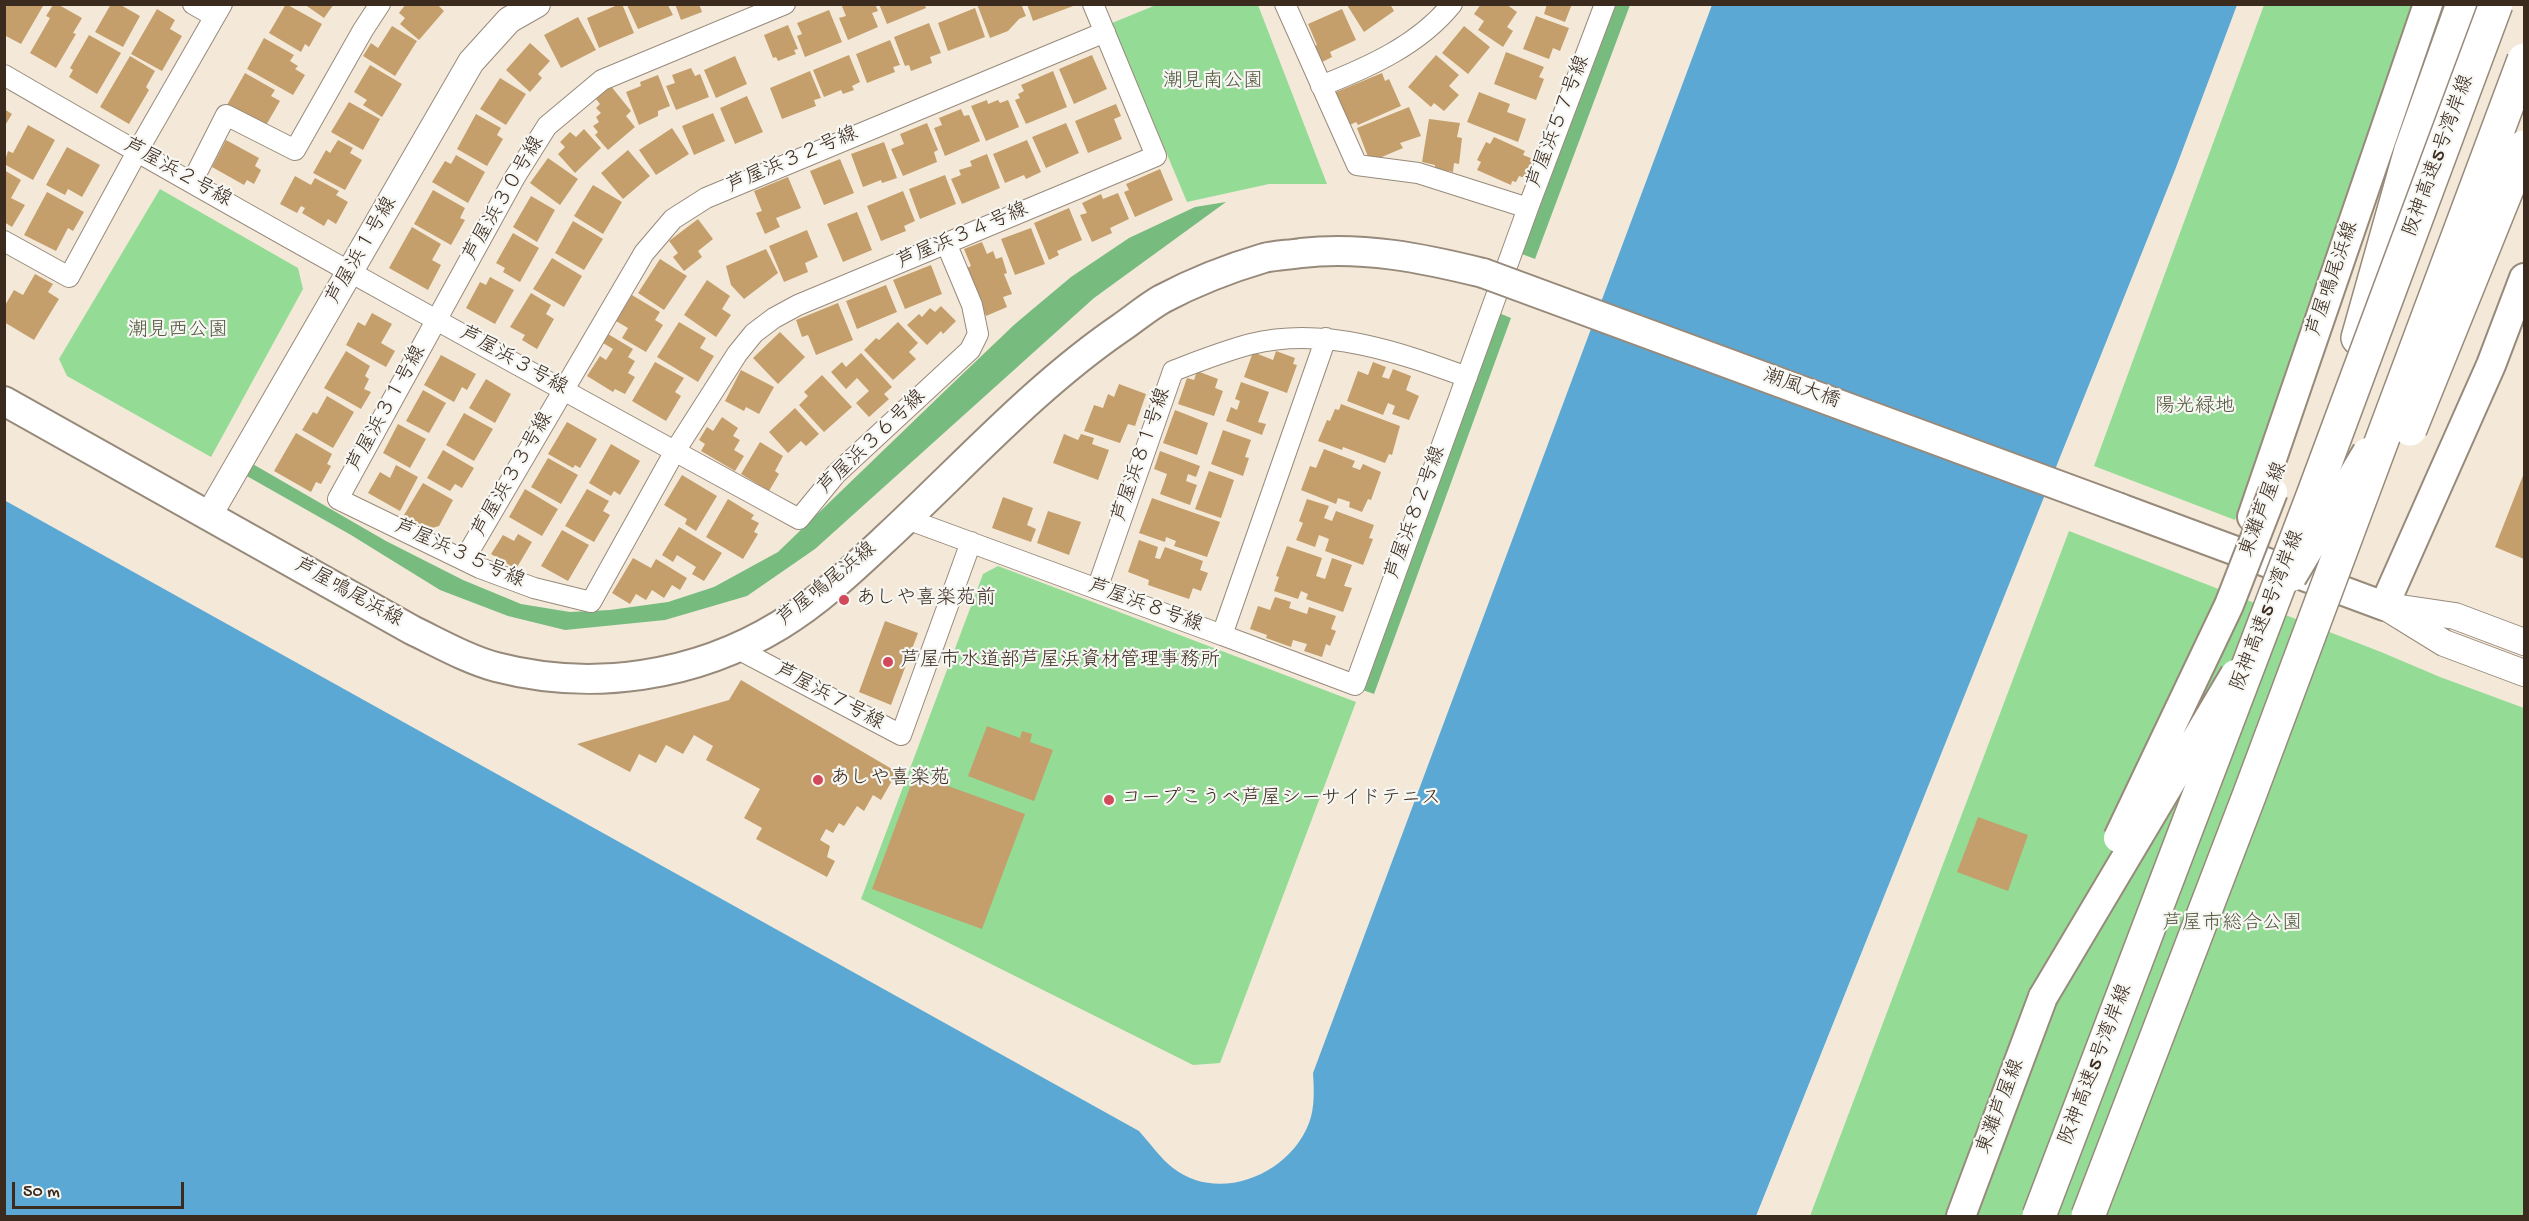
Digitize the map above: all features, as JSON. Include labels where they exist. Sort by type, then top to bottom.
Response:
[{"type":"highway","points":[[2314,493],[2411,150],[2463,4]]},
{"type":"highway","name":"阪神高速5号湾岸線","points":[[2039,1216],[2314,493],[2496,4]]},
{"type":"highway","points":[[2088,1216],[2249,796],[2524,60]]},
{"type":"highway","points":[[2249,796],[2323,641],[2524,147]]},
{"type":"main road","name":"芦屋鳴尾浜線","points":[[2240,553],[2428,4]]},
{"type":"main road","name":"東灘芦屋線","points":[[1961,1216],[2043,997],[2229,605],[2273,492],[2444,4]]},
{"type":"main road","name":"東灘芦屋線","points":[[2043,997],[2393,408],[2524,180]]},
{"type":"main road","name":"芦屋鳴尾浜線","points":[[4,401],[412,630],[467,656],[494,666],[553,677],[586,680],[625,678],[685,666],[734,647],[780,625],[802,610],[843,578],[908,519],[1046,387],[1097,344],[1161,300],[1208,278],[1267,257],[1330,250],[1389,253],[1483,273]]},
{"type":"main road","name":"潮風大橋","points":[[1483,273],[2240,553]]},
{"type":"main road","points":[[2240,553],[2384,606],[2491,365],[2524,278]]},
{"type":"street","points":[[4,241],[69,277],[218,10],[193,4]]},
{"type":"street","points":[[192,182],[226,115],[295,150],[380,4]]},
{"type":"street","name":"芦屋浜１号線","points":[[209,516],[352,272],[471,62],[509,20],[537,4]]},
{"type":"street","name":"芦屋浜３０号線","points":[[437,320],[514,177],[554,119],[602,80],[785,4]]},
{"type":"street","name":"芦屋浜３４号線","points":[[675,451],[737,354],[754,333],[774,318],[946,243],[1156,156],[1093,4]]},
{"type":"street","points":[[1285,4],[1321,86],[1362,70],[1408,44],[1443,16],[1452,4]]},
{"type":"street","name":"芦屋浜５７号線","points":[[1321,86],[1357,165],[1418,173],[1527,208],[1605,4]]},
{"type":"street","name":"芦屋浜３２号線","points":[[563,391],[644,253],[673,219],[689,207],[792,160],[1105,32]]},
{"type":"street","name":"芦屋浜２号線","points":[[4,75],[352,272]]},
{"type":"street","name":"芦屋浜８２号線","points":[[1222,635],[1355,685],[1527,208]]},
{"type":"street","name":"芦屋浜３６号線","points":[[675,451],[799,519],[836,474],[970,350],[978,334],[972,305],[946,243]]},
{"type":"street","name":"芦屋浜３号線","points":[[352,272],[563,391],[675,451]]},
{"type":"street","name":"芦屋浜３１号線","points":[[338,499],[437,320]]},
{"type":"street","name":"芦屋浜８１号線","points":[[1097,589],[1173,371],[1253,344],[1290,339],[1326,338],[1387,350],[1467,377]]},
{"type":"street","name":"芦屋浜８号線","points":[[908,519],[1222,635],[1326,338]]},
{"type":"street","name":"芦屋浜３３号線","points":[[464,560],[563,391]]},
{"type":"street","name":"芦屋浜３５号線","points":[[338,499],[464,560],[534,588],[591,603],[675,451]]},
{"type":"street","name":"芦屋浜７号線","points":[[734,647],[901,735],[971,542]]},
{"type":"street","points":[[2384,606],[2455,616],[2524,642]]},
{"type":"street","points":[[2384,606],[2444,643],[2524,673]]},
{"type":"green space","name":"潮見南公園","points":[[1156,5],[1258,5],[1327,184],[1269,184],[1187,202],[1112,23]]},
{"type":"green space","points":[[1616,5],[1630,5],[1535,259],[1522,254]]},
{"type":"green space","name":"陽光緑地","points":[[2264,5],[2424,5],[2235,520],[2094,466]]},
{"type":"green space","name":"潮見西公園","points":[[160,189],[298,268],[303,289],[211,457],[67,376],[59,359]]},
{"type":"green space","points":[[1226,202],[1094,298],[815,549],[747,596],[665,620],[565,630],[508,616],[440,590],[351,535],[245,475],[251,463],[386,541],[463,580],[521,604],[570,612],[610,610],[668,602],[714,587],[778,552],[1015,324],[1071,277],[1129,238],[1195,207]]},
{"type":"green space","points":[[1499,313],[1511,318],[1374,694],[1360,689]]},
{"type":"green space","name":"芦屋市総合公園","points":[[2069,531],[2524,708],[2524,1216],[1810,1216]]},
{"type":"green space","name":"コープこうべ芦屋シーサイドテニス","points":[[998,566],[1356,702],[1220,1063],[1193,1065],[861,899],[983,574]]},
{"type":"water","points":[[1712,5],[2237,5],[2175,170],[1756,1216],[5,1216],[4,500],[1139,1131],[1168,1164],[1191,1178],[1211,1183],[1231,1183],[1251,1178],[1270,1169],[1286,1157],[1300,1141],[1309,1123],[1313,1105],[1313,1073]]},
{"type":"building","points":[[8,4],[40,4],[43,6],[21,44],[4,35],[4,10]]},
{"type":"building","points":[[111,4],[119,4],[140,16],[123,47],[95,32]]},
{"type":"building","points":[[286,4],[322,24],[309,47],[305,44],[301,52],[269,33]]},
{"type":"building","points":[[304,4],[334,4],[324,18]]},
{"type":"building","points":[[406,4],[437,4],[444,11],[419,40],[400,24],[405,18],[399,13]]},
{"type":"building","points":[[622,4],[634,33],[599,48],[587,18]]},
{"type":"building","points":[[675,4],[699,4],[702,12],[681,20]]},
{"type":"building","points":[[841,4],[875,4],[878,11],[872,13],[878,27],[848,40],[839,18],[846,16]]},
{"type":"building","points":[[879,4],[924,4],[926,8],[887,24]]},
{"type":"building","points":[[977,4],[1021,4],[1026,16],[1019,19],[1008,31],[990,38]]},
{"type":"building","points":[[1027,4],[1076,4],[1076,5],[1033,21]]},
{"type":"building","points":[[1390,4],[1394,11],[1364,32],[1347,5]]},
{"type":"building","points":[[1481,4],[1506,4],[1517,12],[1507,27],[1513,31],[1503,47],[1478,30],[1484,21],[1474,14]]},
{"type":"building","points":[[1547,4],[1572,4],[1565,22],[1544,14]]},
{"type":"building","points":[[53,5],[59,5],[82,18],[73,33],[76,34],[56,68],[30,53],[50,18],[46,16]]},
{"type":"building","points":[[627,5],[668,5],[673,15],[638,29]]},
{"type":"building","points":[[975,8],[985,37],[948,51],[938,23]]},
{"type":"building","points":[[157,9],[175,20],[170,29],[182,36],[162,71],[131,54]]},
{"type":"building","points":[[1342,9],[1356,40],[1330,52],[1332,57],[1322,62],[1312,47],[1317,45],[1308,24]]},
{"type":"building","points":[[829,10],[842,42],[805,57],[797,36],[802,34],[797,23]]},
{"type":"building","points":[[1536,16],[1569,28],[1560,51],[1553,48],[1549,59],[1523,49]]},
{"type":"building","points":[[578,17],[596,50],[561,68],[544,35]]},
{"type":"building","points":[[929,23],[941,53],[930,57],[932,63],[911,71],[909,65],[905,66],[894,37]]},
{"type":"building","points":[[788,25],[798,49],[794,50],[796,54],[778,61],[776,57],[773,58],[764,35]]},
{"type":"building","points":[[392,26],[417,41],[395,76],[363,56],[371,43],[378,48]]},
{"type":"building","points":[[1464,26],[1490,47],[1468,74],[1442,53]]},
{"type":"building","points":[[89,35],[121,53],[97,94],[69,77],[73,70],[70,68]]},
{"type":"building","points":[[264,38],[294,55],[290,61],[298,66],[295,69],[305,75],[293,95],[247,69]]},
{"type":"building","points":[[890,40],[900,65],[893,67],[895,72],[867,83],[856,54]]},
{"type":"building","points":[[530,43],[550,61],[538,74],[542,78],[530,92],[506,70]]},
{"type":"building","points":[[1506,52],[1544,67],[1539,77],[1544,79],[1536,100],[1494,84]]},
{"type":"building","points":[[849,55],[860,82],[852,86],[854,90],[843,94],[841,90],[824,97],[813,70]]},
{"type":"building","points":[[1092,55],[1107,89],[1074,104],[1059,69]]},
{"type":"building","points":[[1436,55],[1459,75],[1449,86],[1459,95],[1444,111],[1434,103],[1431,107],[1408,87]]},
{"type":"building","points":[[130,56],[155,71],[146,87],[149,90],[129,124],[100,107]]},
{"type":"building","points":[[735,56],[747,84],[716,98],[704,70]]},
{"type":"building","points":[[370,65],[402,84],[382,117],[363,105],[367,100],[354,92]]},
{"type":"building","points":[[691,68],[695,76],[700,74],[709,97],[676,110],[666,86],[675,83],[672,75]]},
{"type":"building","points":[[810,71],[821,98],[814,100],[816,106],[782,119],[770,88]]},
{"type":"building","points":[[1053,71],[1067,107],[1026,124],[1015,100],[1020,98],[1018,94],[1024,91],[1021,85]]},
{"type":"building","points":[[245,73],[275,90],[271,96],[280,101],[265,127],[227,105]]},
{"type":"building","points":[[1382,73],[1385,81],[1389,79],[1401,106],[1358,125],[1356,122],[1348,126],[1334,93]]},
{"type":"building","points":[[658,75],[670,106],[658,111],[658,116],[639,125],[626,92],[641,86],[640,82]]},
{"type":"building","points":[[500,78],[526,94],[506,125],[480,109]]},
{"type":"building","points":[[610,85],[631,111],[626,116],[635,127],[608,150],[595,135],[598,132],[593,126],[599,122],[596,117],[601,113],[596,108],[600,104],[595,98]]},
{"type":"building","points":[[1479,92],[1510,104],[1507,112],[1526,119],[1518,142],[1467,122]]},
{"type":"building","points":[[747,96],[763,132],[735,144],[720,108]]},
{"type":"building","points":[[987,100],[988,104],[998,100],[1000,103],[1008,100],[1019,127],[986,141],[971,106]]},
{"type":"building","points":[[349,102],[380,119],[363,150],[331,132]]},
{"type":"building","points":[[1116,104],[1121,116],[1114,119],[1122,139],[1088,153],[1075,121]]},
{"type":"building","points":[[1409,107],[1421,136],[1400,143],[1403,148],[1370,162],[1357,128]]},
{"type":"building","points":[[4,109],[12,114],[4,127]]},
{"type":"building","points":[[961,109],[964,116],[969,115],[980,141],[945,156],[934,128],[942,125],[939,118]]},
{"type":"building","points":[[713,113],[725,141],[694,155],[682,126]]},
{"type":"building","points":[[476,114],[501,128],[497,135],[503,139],[487,166],[457,149]]},
{"type":"building","points":[[1429,119],[1460,123],[1457,137],[1462,138],[1459,164],[1454,163],[1453,172],[1435,169],[1435,165],[1422,162]]},
{"type":"building","points":[[927,123],[938,150],[934,152],[937,162],[903,176],[891,149],[904,144],[900,134]]},
{"type":"building","points":[[1066,123],[1079,153],[1046,168],[1032,137]]},
{"type":"building","points":[[28,125],[55,140],[33,180],[4,164],[8,151],[13,153]]},
{"type":"building","points":[[672,128],[689,154],[656,175],[639,150]]},
{"type":"building","points":[[584,129],[601,148],[575,173],[558,154],[565,147],[560,142],[570,132],[576,137]]},
{"type":"building","points":[[1494,137],[1525,151],[1523,155],[1533,159],[1525,178],[1519,176],[1516,182],[1512,181],[1511,185],[1477,170],[1481,162],[1477,160],[1486,142],[1490,144]]},
{"type":"building","points":[[226,140],[259,158],[255,166],[261,170],[254,184],[247,180],[244,185],[212,167]]},
{"type":"building","points":[[338,140],[353,148],[350,153],[362,160],[345,190],[313,173],[326,150],[330,153]]},
{"type":"building","points":[[1027,140],[1041,172],[1026,179],[1024,175],[1005,183],[993,154]]},
{"type":"building","points":[[884,142],[897,178],[882,183],[881,180],[863,187],[851,154]]},
{"type":"building","points":[[67,147],[100,165],[82,197],[68,189],[65,195],[46,185]]},
{"type":"building","points":[[628,150],[650,176],[623,199],[601,173]]},
{"type":"building","points":[[987,154],[1000,188],[962,204],[951,179],[961,175],[959,170],[972,166],[970,161]]},
{"type":"building","points":[[456,155],[485,172],[468,203],[432,182],[445,161],[451,164]]},
{"type":"building","points":[[548,158],[578,179],[560,205],[530,183]]},
{"type":"building","points":[[840,159],[854,193],[824,205],[810,171]]},
{"type":"building","points":[[1160,169],[1173,200],[1135,217],[1124,192],[1129,190],[1126,184]]},
{"type":"building","points":[[4,170],[21,180],[11,198],[25,205],[12,227],[4,222]]},
{"type":"building","points":[[945,175],[956,204],[920,219],[909,189]]},
{"type":"building","points":[[295,176],[311,185],[315,178],[339,191],[336,195],[348,202],[336,224],[328,219],[324,226],[302,213],[305,208],[301,206],[297,213],[280,204]]},
{"type":"building","points":[[788,177],[801,208],[776,218],[780,227],[765,234],[756,213],[762,211],[754,191]]},
{"type":"building","points":[[593,185],[622,202],[603,234],[574,216]]},
{"type":"building","points":[[433,190],[465,208],[460,218],[465,220],[451,245],[414,224]]},
{"type":"building","points":[[903,191],[915,221],[904,226],[906,231],[881,241],[867,206]]},
{"type":"building","points":[[47,192],[84,212],[73,231],[68,228],[56,251],[24,235]]},
{"type":"building","points":[[1118,193],[1129,219],[1110,228],[1112,233],[1092,242],[1080,215],[1087,213],[1082,203],[1101,194],[1103,199]]},
{"type":"building","points":[[531,196],[555,210],[537,242],[513,227]]},
{"type":"building","points":[[1069,208],[1082,240],[1057,251],[1059,255],[1049,260],[1034,223]]},
{"type":"building","points":[[857,212],[872,250],[843,262],[827,224]]},
{"type":"building","points":[[698,219],[713,239],[698,251],[702,257],[684,271],[673,257],[678,253],[669,241]]},
{"type":"building","points":[[573,221],[603,239],[584,270],[555,253]]},
{"type":"building","points":[[412,227],[441,244],[432,260],[441,265],[428,290],[389,268]]},
{"type":"building","points":[[1031,228],[1045,264],[1015,275],[1001,239]]},
{"type":"building","points":[[807,230],[818,257],[805,263],[808,272],[784,282],[769,246]]},
{"type":"building","points":[[513,233],[539,248],[520,282],[503,272],[505,268],[496,263]]},
{"type":"building","points":[[982,242],[987,254],[993,251],[996,259],[1002,257],[1007,273],[1004,274],[1012,294],[1003,297],[1007,307],[986,316],[967,268],[971,266],[964,249]]},
{"type":"building","points":[[766,249],[778,273],[744,299],[731,285],[726,266]]},
{"type":"building","points":[[552,258],[582,276],[564,307],[533,289]]},
{"type":"building","points":[[660,259],[687,276],[664,310],[638,293]]},
{"type":"building","points":[[931,265],[942,294],[905,309],[893,280]]},
{"type":"building","points":[[35,274],[53,284],[48,292],[59,299],[34,340],[4,322],[4,307],[14,290],[23,295]]},
{"type":"building","points":[[490,277],[514,290],[495,324],[466,308],[480,282],[486,285]]},
{"type":"building","points":[[707,280],[730,296],[722,309],[731,315],[716,337],[684,315]]},
{"type":"building","points":[[886,285],[897,312],[857,329],[846,301]]},
{"type":"building","points":[[531,293],[551,305],[546,314],[554,319],[537,349],[522,340],[525,335],[510,327]]},
{"type":"building","points":[[632,295],[660,312],[655,320],[663,325],[646,352],[622,338],[628,328],[616,321]]},
{"type":"building","points":[[838,303],[853,340],[816,355],[808,335],[802,337],[796,320]]},
{"type":"building","points":[[941,306],[956,321],[943,334],[941,331],[927,345],[907,325],[919,314],[922,317],[930,308],[935,312]]},
{"type":"building","points":[[372,313],[392,324],[381,343],[395,351],[386,367],[346,345],[358,322],[365,326]]},
{"type":"building","points":[[679,322],[706,338],[700,348],[714,356],[698,382],[657,357]]},
{"type":"building","points":[[898,322],[918,343],[909,352],[916,359],[893,380],[864,350],[876,338],[879,340]]},
{"type":"building","points":[[780,332],[805,357],[778,384],[753,358]]},
{"type":"building","points":[[608,334],[633,349],[628,357],[635,361],[628,373],[635,377],[625,394],[615,389],[613,392],[587,376],[600,356],[606,360],[613,349],[603,343]]},
{"type":"building","points":[[346,351],[370,366],[365,376],[369,379],[364,389],[371,392],[361,409],[324,388]]},
{"type":"building","points":[[1276,351],[1295,358],[1293,364],[1297,365],[1287,393],[1244,377],[1253,352],[1273,360]]},
{"type":"building","points":[[861,353],[892,387],[884,394],[889,399],[869,417],[856,403],[869,391],[857,378],[846,389],[831,372],[842,362],[846,367]]},
{"type":"building","points":[[441,355],[476,374],[467,390],[462,387],[454,402],[424,385]]},
{"type":"building","points":[[655,362],[684,378],[675,392],[681,396],[666,421],[632,401]]},
{"type":"building","points":[[1373,362],[1386,367],[1382,377],[1389,379],[1393,369],[1411,376],[1406,390],[1419,396],[1409,420],[1392,414],[1395,406],[1388,403],[1383,415],[1347,401],[1358,371],[1368,375]]},
{"type":"building","points":[[741,370],[774,387],[759,414],[746,407],[744,411],[725,401]]},
{"type":"building","points":[[1197,371],[1218,379],[1215,388],[1223,391],[1214,416],[1178,404],[1187,378],[1194,380]]},
{"type":"building","points":[[822,375],[852,407],[824,432],[799,405],[808,396],[804,392]]},
{"type":"building","points":[[486,379],[511,394],[495,423],[469,408]]},
{"type":"building","points":[[1241,382],[1269,392],[1258,422],[1266,424],[1262,435],[1226,421],[1231,407],[1237,410],[1240,401],[1235,399]]},
{"type":"building","points":[[1119,384],[1146,394],[1135,426],[1128,424],[1120,443],[1084,431],[1094,405],[1103,408],[1108,394],[1114,397]]},
{"type":"building","points":[[423,390],[446,403],[429,433],[406,421]]},
{"type":"building","points":[[327,396],[354,412],[333,448],[302,430],[313,412],[317,414]]},
{"type":"building","points":[[1341,404],[1400,426],[1392,455],[1389,454],[1385,463],[1343,447],[1342,450],[1318,441],[1327,420],[1330,421],[1335,409],[1339,410]]},
{"type":"building","points":[[795,408],[819,434],[806,446],[801,441],[788,453],[769,432]]},
{"type":"building","points":[[1175,410],[1208,423],[1197,455],[1163,443]]},
{"type":"building","points":[[464,413],[493,429],[474,461],[446,445]]},
{"type":"building","points":[[722,417],[738,428],[733,436],[740,440],[734,450],[744,456],[735,471],[701,451],[705,444],[699,440],[707,427],[713,431]]},
{"type":"building","points":[[567,422],[597,439],[580,468],[575,465],[573,468],[548,454]]},
{"type":"building","points":[[398,424],[426,439],[410,468],[383,453]]},
{"type":"building","points":[[1223,430],[1251,440],[1245,457],[1249,458],[1243,476],[1211,464]]},
{"type":"building","points":[[296,433],[332,454],[327,464],[331,466],[321,484],[316,482],[311,492],[274,471]]},
{"type":"building","points":[[1064,434],[1078,440],[1081,434],[1094,438],[1092,444],[1109,450],[1098,480],[1053,463]]},
{"type":"building","points":[[760,442],[783,456],[775,471],[779,474],[769,491],[741,474]]},
{"type":"building","points":[[611,444],[640,461],[620,495],[614,491],[611,496],[589,483]]},
{"type":"building","points":[[1324,449],[1355,461],[1352,467],[1360,470],[1363,464],[1381,472],[1371,500],[1368,499],[1362,512],[1349,507],[1350,502],[1338,498],[1336,504],[1301,490],[1310,466],[1316,468]]},
{"type":"building","points":[[443,450],[474,468],[462,488],[455,484],[450,491],[427,478]]},
{"type":"building","points":[[1160,451],[1200,466],[1196,477],[1188,474],[1186,481],[1197,485],[1190,505],[1160,494],[1167,474],[1154,469]]},
{"type":"building","points":[[548,458],[578,475],[561,504],[531,487]]},
{"type":"building","points":[[396,465],[418,477],[400,511],[368,493],[380,472],[390,478]]},
{"type":"building","points":[[1209,471],[1234,480],[1221,518],[1195,509]]},
{"type":"building","points":[[2524,473],[2524,559],[2495,547]]},
{"type":"building","points":[[682,475],[717,496],[696,531],[685,524],[687,519],[664,505]]},
{"type":"building","points":[[423,483],[453,500],[439,526],[429,529],[404,515]]},
{"type":"building","points":[[525,489],[558,509],[542,536],[509,517]]},
{"type":"building","points":[[587,489],[609,501],[603,511],[610,515],[594,542],[565,526]]},
{"type":"building","points":[[1003,497],[1033,508],[1027,525],[1036,529],[1031,542],[992,528]]},
{"type":"building","points":[[1152,498],[1220,522],[1207,557],[1174,546],[1176,541],[1166,537],[1165,542],[1139,533]]},
{"type":"building","points":[[728,499],[754,515],[751,519],[759,523],[754,532],[758,534],[743,559],[706,537]]},
{"type":"building","points":[[1307,499],[1329,506],[1324,518],[1332,521],[1336,511],[1374,525],[1369,538],[1373,539],[1363,565],[1325,551],[1329,539],[1319,535],[1315,547],[1296,540],[1303,523],[1299,521]]},
{"type":"building","points":[[1048,511],[1081,522],[1069,555],[1037,543]]},
{"type":"building","points":[[679,527],[722,553],[704,581],[692,574],[696,567],[677,555],[673,562],[662,555]]},
{"type":"building","points":[[562,530],[589,545],[568,581],[541,566]]},
{"type":"building","points":[[518,534],[532,542],[516,569],[491,554],[503,535],[514,541]]},
{"type":"building","points":[[1139,540],[1158,547],[1155,558],[1160,559],[1165,547],[1203,561],[1200,570],[1208,573],[1201,591],[1193,588],[1189,599],[1148,585],[1149,580],[1128,572]]},
{"type":"building","points":[[1287,546],[1322,558],[1316,576],[1325,579],[1332,558],[1352,565],[1344,586],[1352,588],[1343,612],[1306,599],[1308,594],[1301,591],[1298,599],[1274,591],[1279,577],[1276,576]]},
{"type":"building","points":[[633,558],[651,568],[656,559],[687,578],[680,590],[672,585],[664,598],[652,590],[646,600],[636,594],[630,604],[612,593]]},
{"type":"building","points":[[1275,597],[1291,602],[1289,608],[1307,614],[1309,607],[1336,616],[1331,629],[1336,631],[1330,646],[1326,644],[1322,657],[1304,651],[1307,644],[1293,640],[1291,647],[1266,638],[1267,635],[1250,629],[1258,606],[1270,610]]},
{"type":"building","name":"芦屋市水道部芦屋浜資材管理事務所","points":[[885,621],[918,633],[891,705],[859,692]]},
{"type":"building","name":"あしや喜楽苑","points":[[741,680],[897,772],[881,800],[873,795],[864,811],[857,806],[844,826],[839,823],[833,833],[826,829],[820,840],[830,846],[827,857],[835,861],[827,877],[756,839],[762,828],[744,818],[760,789],[706,760],[713,746],[694,735],[683,754],[666,745],[656,763],[639,754],[630,772],[577,744],[729,700]]},
{"type":"building","points":[[987,726],[1020,738],[1022,731],[1032,734],[1030,742],[1053,750],[1034,801],[968,776]]},
{"type":"building","points":[[915,774],[1025,814],[982,929],[872,889]]},
{"type":"building","points":[[1978,817],[2028,835],[2008,891],[1957,872]]},
{"type":"place","name":"あしや喜楽苑前","points":[[844,600]]},
{"type":"place","name":"芦屋市水道部芦屋浜資材管理事務所","points":[[888,662]]},
{"type":"place","name":"あしや喜楽苑","points":[[818,780]]},
{"type":"place","name":"コープこうべ芦屋シーサイドテニス","points":[[1109,800]]}]
